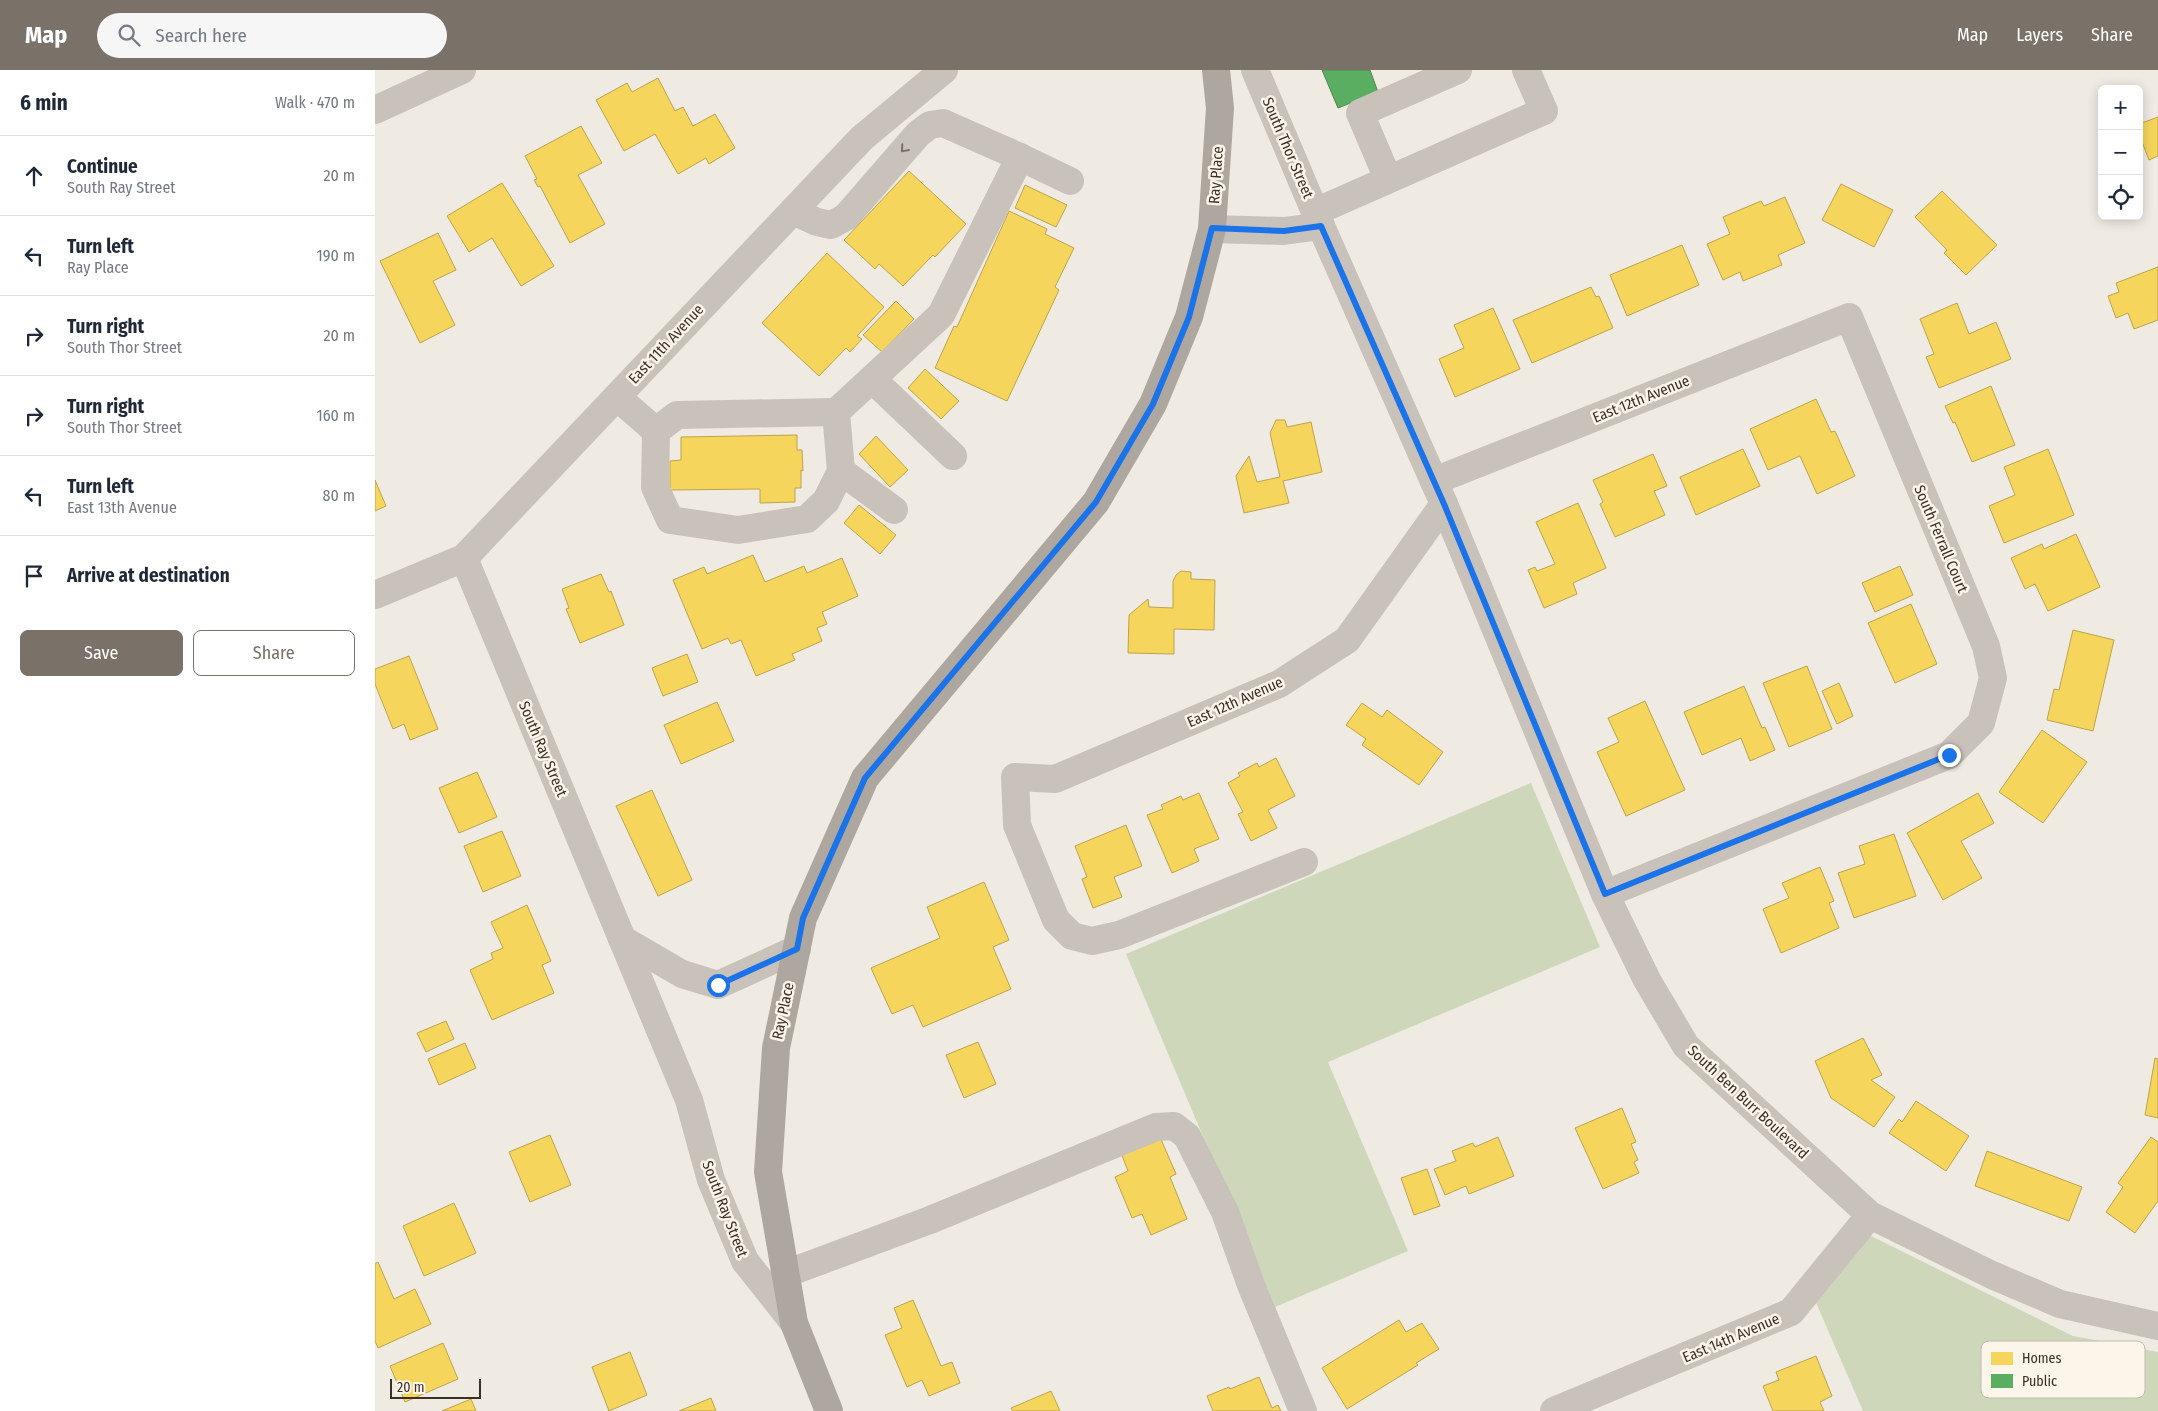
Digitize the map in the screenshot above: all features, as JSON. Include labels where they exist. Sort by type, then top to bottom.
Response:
[{"type":"main road","name":"Ray Place","points":[[794,1323],[768,1172],[775,1048],[803,918],[865,778],[1096,502],[1153,404],[1189,317],[1212,228],[1220,108],[1216,70]]},
{"type":"main road","name":"South Ray Street","points":[[794,1323],[829,1411]]},
{"type":"street","points":[[375,110],[462,70]]},
{"type":"street","name":"East 11th Avenue","points":[[375,595],[464,558],[862,138],[944,70]]},
{"type":"street","name":"South Thor Street","points":[[1255,70],[1318,219],[1439,493],[1605,894]]},
{"type":"street","points":[[1388,180],[1360,113],[1458,70]]},
{"type":"street","points":[[1212,228],[1284,231],[1318,219],[1388,180],[1544,111],[1526,70]]},
{"type":"street","points":[[793,211],[817,222],[831,224],[846,217],[918,134],[930,125],[943,123],[1070,181]]},
{"type":"street","points":[[656,431],[677,415],[836,412],[873,380],[941,315],[1020,157]]},
{"type":"street","name":"East 12th Avenue","points":[[1304,862],[1119,935],[1092,940],[1072,936],[1056,920],[1017,825],[1015,777],[1055,779],[1279,684],[1347,640],[1439,493],[1849,317]]},
{"type":"street","name":"South Ferrall Court","points":[[1605,894],[1949,755],[1981,723],[1993,678],[1985,646],[1849,317]]},
{"type":"street","points":[[873,380],[953,456]]},
{"type":"street","points":[[617,397],[656,431],[655,487],[670,520],[738,530],[807,519],[826,501],[841,471],[836,412]]},
{"type":"street","points":[[841,471],[894,510]]},
{"type":"street","name":"South Ray Street","points":[[464,558],[689,1100],[711,1180],[745,1261],[794,1323]]},
{"type":"street","name":"South Ben Burr Boulevard","points":[[1605,894],[1647,980],[1686,1046],[1870,1215],[1991,1275],[2059,1304],[2158,1326]]},
{"type":"street","points":[[622,939],[682,974],[718,985],[797,949]]},
{"type":"street","points":[[785,1274],[921,1223],[1156,1127],[1174,1126],[1187,1136],[1225,1212],[1251,1286],[1303,1411]]},
{"type":"street","name":"East 14th Avenue","points":[[1554,1411],[1791,1312],[1870,1215]]},
{"type":"green space","points":[[1531,783],[1600,947],[1328,1062],[1408,1251],[1275,1307],[1126,954]]},
{"type":"green space","points":[[1869,1235],[2073,1336],[2100,1341],[1981,1341],[1981,1398],[2145,1398],[2145,1350],[2158,1352],[2158,1411],[1863,1411],[1814,1298]]},
{"type":"building: Homes","points":[[658,78],[675,111],[683,107],[693,126],[715,114],[735,148],[709,164],[706,158],[678,174],[655,134],[624,151],[596,100],[627,83],[632,92]]},
{"type":"building: Homes","points":[[2158,117],[2158,156],[2149,160],[2143,144],[2143,123]]},
{"type":"building: Homes","points":[[581,126],[602,163],[578,175],[605,224],[570,243],[540,186],[538,187],[534,180],[537,179],[525,156]]},
{"type":"building: Homes","points":[[909,171],[966,224],[935,257],[933,255],[903,286],[879,264],[875,269],[844,240]]},
{"type":"building: Homes","points":[[502,183],[554,266],[521,286],[492,238],[469,252],[447,216]]},
{"type":"building: Homes","points":[[1841,184],[1893,210],[1874,247],[1822,220]]},
{"type":"building: Homes","points":[[1025,185],[1067,205],[1056,227],[1015,208]]},
{"type":"building: Homes","points":[[1942,191],[1997,245],[1966,275],[1944,253],[1947,250],[1915,217]]},
{"type":"building: Homes","points":[[1785,197],[1805,243],[1778,255],[1782,265],[1743,281],[1740,272],[1723,280],[1707,244],[1730,234],[1723,217],[1761,201],[1764,206]]},
{"type":"building: Homes","points":[[1009,211],[1047,229],[1045,234],[1074,248],[1055,287],[1059,290],[1007,401],[935,368],[954,326],[957,327]]},
{"type":"building: Homes","points":[[438,233],[456,270],[433,281],[455,325],[420,343],[380,261]]},
{"type":"building: Homes","points":[[1682,245],[1699,285],[1627,316],[1610,275]]},
{"type":"building: Homes","points":[[827,253],[884,307],[857,336],[862,339],[850,352],[846,348],[819,376],[762,323]]},
{"type":"building: Homes","points":[[2158,267],[2158,320],[2134,329],[2128,313],[2116,318],[2108,296],[2119,292],[2116,283]]},
{"type":"building: Homes","points":[[1591,287],[1596,297],[1599,296],[1613,328],[1532,363],[1513,320]]},
{"type":"building: Homes","points":[[896,301],[914,319],[882,352],[863,335]]},
{"type":"building: Homes","points":[[1957,303],[1969,334],[1996,322],[2011,359],[1939,388],[1926,357],[1934,354],[1920,319]]},
{"type":"building: Homes","points":[[1493,308],[1520,369],[1455,397],[1439,359],[1464,348],[1454,325]]},
{"type":"building: Homes","points":[[925,369],[959,401],[941,419],[908,388]]},
{"type":"building: Homes","points":[[1991,386],[2015,445],[1972,462],[1955,422],[1953,423],[1945,406]]},
{"type":"building: Homes","points":[[1816,399],[1831,432],[1835,431],[1855,476],[1817,494],[1800,456],[1768,470],[1750,429]]},
{"type":"building: Homes","points":[[1276,420],[1285,420],[1287,427],[1311,422],[1322,472],[1283,481],[1289,503],[1244,513],[1236,476],[1249,456],[1257,482],[1280,477],[1270,433]]},
{"type":"building: Homes","points":[[797,435],[797,450],[802,450],[803,471],[801,470],[801,488],[795,488],[795,502],[760,503],[760,489],[670,490],[670,461],[681,460],[681,437]]},
{"type":"building: Homes","points":[[876,436],[908,470],[890,487],[859,454]]},
{"type":"building: Homes","points":[[1743,449],[1760,486],[1696,515],[1680,477]]},
{"type":"building: Homes","points":[[2048,449],[2074,515],[2004,543],[1989,506],[2015,495],[2004,467]]},
{"type":"building: Homes","points":[[1653,454],[1667,486],[1654,491],[1665,515],[1615,537],[1600,504],[1603,502],[1593,480]]},
{"type":"building: Homes","points":[[375,480],[386,506],[375,511]]},
{"type":"building: Homes","points":[[1578,503],[1606,568],[1573,583],[1577,594],[1544,608],[1528,570],[1535,567],[1537,571],[1555,564],[1536,522]]},
{"type":"building: Homes","points":[[859,505],[896,535],[880,554],[844,523]]},
{"type":"building: Homes","points":[[2076,534],[2100,587],[2048,611],[2035,584],[2025,589],[2011,558],[2042,544],[2044,549]]},
{"type":"building: Homes","points":[[753,555],[765,582],[804,566],[807,573],[842,558],[858,596],[822,612],[827,624],[817,628],[822,641],[792,654],[795,660],[756,676],[741,640],[731,644],[728,638],[702,649],[673,580],[704,567],[707,574]]},
{"type":"building: Homes","points":[[1900,566],[1913,595],[1875,612],[1862,583]]},
{"type":"building: Homes","points":[[1181,571],[1191,572],[1191,579],[1215,580],[1214,630],[1174,629],[1174,654],[1128,653],[1129,615],[1148,599],[1149,607],[1173,608],[1173,581]]},
{"type":"building: Homes","points":[[601,574],[609,592],[611,591],[624,625],[580,643],[566,609],[569,608],[562,589]]},
{"type":"building: Homes","points":[[1911,604],[1937,664],[1895,683],[1868,623]]},
{"type":"building: Homes","points":[[2073,630],[2114,640],[2093,731],[2047,720],[2054,689],[2059,690]]},
{"type":"building: Homes","points":[[687,654],[698,682],[663,696],[652,668]]},
{"type":"building: Homes","points":[[409,656],[438,729],[410,740],[404,724],[393,729],[375,684],[375,669]]},
{"type":"building: Homes","points":[[1807,666],[1832,729],[1789,747],[1763,683]]},
{"type":"building: Homes","points":[[1839,683],[1853,716],[1837,724],[1822,691]]},
{"type":"building: Homes","points":[[1744,686],[1762,728],[1765,727],[1775,750],[1750,761],[1741,738],[1702,755],[1684,712]]},
{"type":"building: Homes","points":[[1645,701],[1685,790],[1626,816],[1597,752],[1619,742],[1608,718]]},
{"type":"building: Homes","points":[[717,702],[734,741],[681,764],[664,725]]},
{"type":"building: Homes","points":[[1362,703],[1382,717],[1387,710],[1443,752],[1419,785],[1362,745],[1366,739],[1346,725]]},
{"type":"building: Homes","points":[[2042,730],[2087,762],[2043,823],[1999,792]]},
{"type":"building: Homes","points":[[1276,758],[1295,796],[1268,810],[1277,828],[1251,841],[1238,814],[1243,812],[1228,783],[1240,776],[1238,773],[1257,763],[1259,767]]},
{"type":"building: Homes","points":[[477,772],[497,817],[459,833],[439,788]]},
{"type":"building: Homes","points":[[652,790],[692,880],[658,896],[616,806]]},
{"type":"building: Homes","points":[[1199,793],[1219,839],[1194,849],[1199,861],[1172,873],[1147,815],[1163,809],[1161,805],[1181,796],[1183,800]]},
{"type":"building: Homes","points":[[1978,793],[1994,823],[1961,841],[1982,878],[1943,900],[1907,833]]},
{"type":"building: Homes","points":[[1126,825],[1142,866],[1114,877],[1122,897],[1093,908],[1082,879],[1087,877],[1075,846]]},
{"type":"building: Homes","points":[[502,831],[521,876],[483,892],[464,846]]},
{"type":"building: Homes","points":[[1894,834],[1916,896],[1854,918],[1838,873],[1865,864],[1859,846]]},
{"type":"building: Homes","points":[[1820,867],[1834,901],[1829,903],[1839,928],[1781,953],[1763,909],[1789,898],[1782,883]]},
{"type":"building: Homes","points":[[984,882],[1009,940],[993,947],[1011,989],[923,1027],[913,1005],[892,1014],[871,968],[940,938],[927,907]]},
{"type":"building: Homes","points":[[527,905],[551,961],[542,965],[554,993],[492,1020],[470,970],[493,959],[491,953],[503,948],[491,922]]},
{"type":"building: Homes","points":[[446,1021],[454,1039],[426,1052],[417,1033]]},
{"type":"building: Homes","points":[[1863,1038],[1882,1075],[1871,1080],[1895,1097],[1874,1127],[1831,1098],[1815,1061]]},
{"type":"building: Homes","points":[[978,1042],[996,1084],[964,1098],[946,1055]]},
{"type":"building: Homes","points":[[465,1043],[476,1068],[439,1085],[428,1059]]},
{"type":"building: Homes","points":[[2155,1058],[2158,1059],[2158,1118],[2145,1115]]},
{"type":"building: Homes","points":[[1916,1101],[1969,1136],[1946,1171],[1889,1133],[1899,1119],[1902,1122]]},
{"type":"building: Homes","points":[[1622,1108],[1636,1142],[1631,1144],[1638,1160],[1634,1162],[1639,1173],[1603,1189],[1575,1128]]},
{"type":"building: Homes","points":[[550,1135],[571,1185],[530,1202],[509,1152]]},
{"type":"building: Homes","points":[[1160,1137],[1176,1174],[1170,1177],[1187,1219],[1151,1235],[1142,1214],[1132,1218],[1115,1177],[1128,1171],[1121,1153]]},
{"type":"building: Homes","points":[[1498,1137],[1514,1176],[1469,1194],[1466,1186],[1445,1195],[1434,1169],[1456,1161],[1452,1151],[1473,1143],[1475,1147]]},
{"type":"building: Homes","points":[[2151,1137],[2158,1142],[2158,1201],[2135,1233],[2106,1212],[2123,1187],[2118,1183]]},
{"type":"building: Homes","points":[[1987,1151],[2082,1187],[2069,1221],[1975,1186]]},
{"type":"building: Homes","points":[[1427,1169],[1440,1206],[1414,1215],[1401,1178]]},
{"type":"building: Homes","points":[[454,1203],[476,1253],[424,1276],[403,1226]]},
{"type":"building: Homes","points":[[378,1262],[394,1299],[415,1289],[431,1324],[378,1348],[375,1341],[375,1264]]},
{"type":"building: Homes","points":[[913,1300],[941,1366],[952,1362],[960,1383],[929,1396],[922,1380],[907,1387],[885,1335],[902,1328],[894,1308]]},
{"type":"building: Homes","points":[[1399,1320],[1406,1332],[1422,1323],[1439,1349],[1416,1363],[1418,1365],[1347,1409],[1322,1368]]},
{"type":"building: Homes","points":[[443,1343],[458,1379],[405,1402],[390,1366]]},
{"type":"building: Homes","points":[[630,1352],[647,1395],[609,1411],[592,1367]]},
{"type":"building: Homes","points":[[1816,1356],[1832,1396],[1820,1402],[1824,1411],[1773,1411],[1763,1386],[1779,1380],[1776,1372]]},
{"type":"building: Homes","points":[[1259,1377],[1272,1408],[1278,1405],[1281,1411],[1213,1411],[1207,1396]]},
{"type":"building: Homes","points":[[1051,1391],[1060,1411],[1013,1411],[1011,1408]]},
{"type":"building: Homes","points":[[711,1398],[716,1411],[679,1411]]},
{"type":"building: Homes","points":[[471,1399],[476,1411],[442,1411]]},
{"type":"building: Public","points":[[1322,70],[1370,70],[1378,92],[1338,108]]},
{"type":"route","points":[[718,985],[797,949],[803,918],[865,778],[1096,502],[1153,404],[1189,317],[1212,228],[1284,231],[1321,226],[1444,504],[1605,894],[1949,755]]}]
